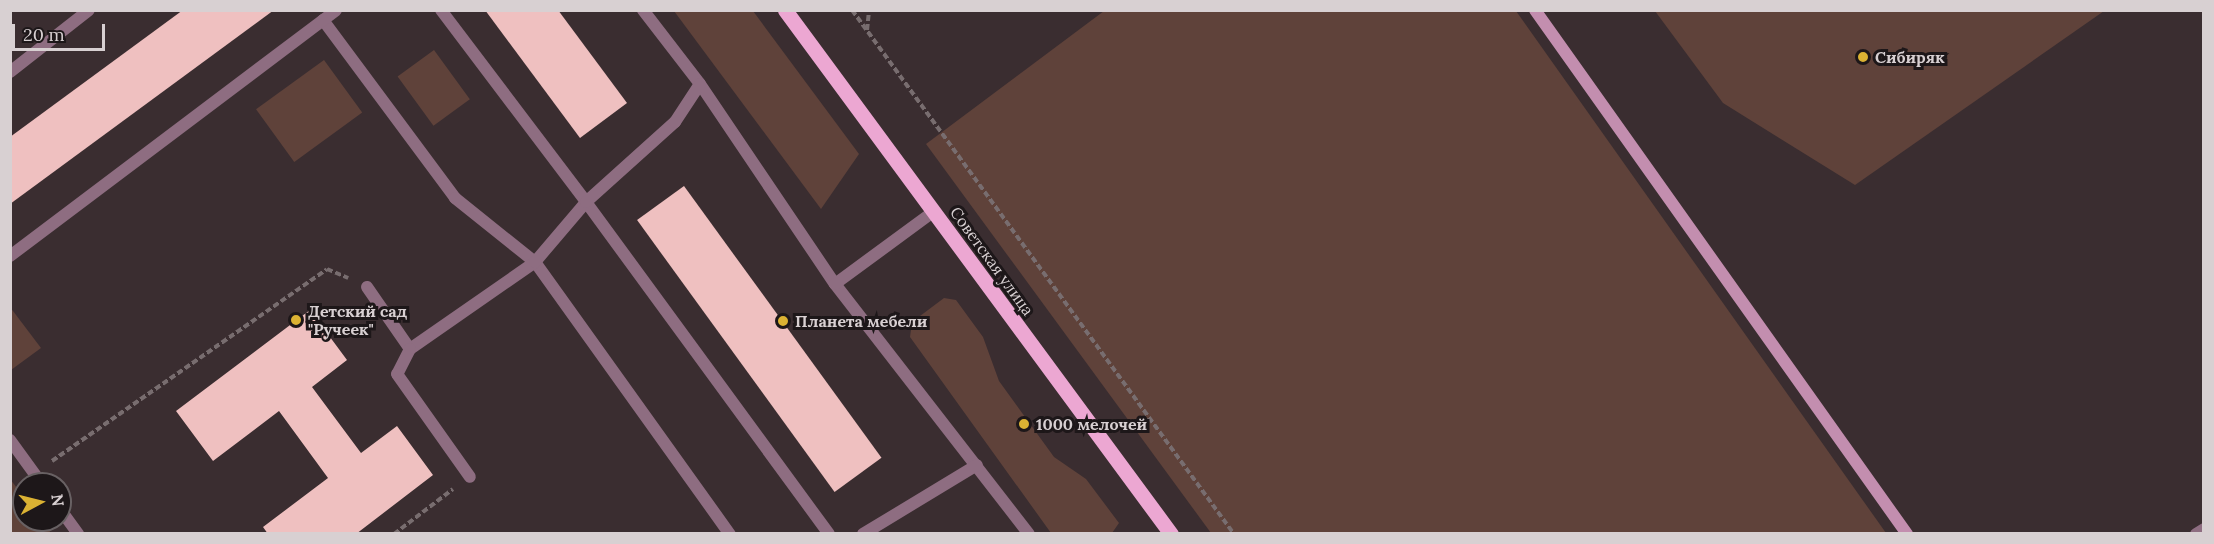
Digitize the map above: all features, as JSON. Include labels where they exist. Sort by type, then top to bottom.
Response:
[{"type":"main road","name":"Советская улица","points":[[785,10],[1171,534]]},
{"type":"main road","points":[[1535,10],[1907,534]]},
{"type":"lane","points":[[10,72],[89,10]]},
{"type":"lane","points":[[10,256],[336,10]]},
{"type":"lane","points":[[441,10],[586,202],[829,534]]},
{"type":"lane","points":[[643,10],[700,84],[835,284],[1029,534]]},
{"type":"lane","points":[[324,20],[455,198],[535,262],[730,534]]},
{"type":"lane","points":[[470,477],[397,374],[410,349],[535,262],[586,202],[675,123],[700,84]]},
{"type":"lane","points":[[835,284],[933,212]]},
{"type":"lane","points":[[367,287],[410,349]]},
{"type":"lane","points":[[10,440],[33,472]]},
{"type":"lane","points":[[863,534],[977,465]]},
{"type":"lane","points":[[2196,534],[2204,529]]},
{"type":"path","points":[[852,10],[1234,534]]},
{"type":"path","points":[[867,31],[869,10]]},
{"type":"path","points":[[35,472],[327,269],[367,287]]},
{"type":"path","points":[[394,534],[470,477]]},
{"type":"shaded area","points":[[674,11],[753,11],[859,154],[821,209]]},
{"type":"shaded area","points":[[1104,11],[1516,11],[1886,533],[1211,533],[926,144]]},
{"type":"shaded area","name":"Сибиряк","points":[[1655,11],[2104,11],[1855,185],[1723,103]]},
{"type":"shaded area","points":[[434,50],[470,99],[433,126],[398,76]]},
{"type":"shaded area","points":[[324,60],[362,113],[294,162],[256,109]]},
{"type":"shaded area","points":[[944,298],[956,300],[983,337],[999,381],[1054,457],[1086,479],[1119,523],[1112,533],[1051,533],[910,337],[912,322]]},
{"type":"shaded area","points":[[10,307],[41,348],[11,370],[10,370]]},
{"type":"shaded area","points":[[10,479],[12,482],[12,532],[51,533],[11,533]]},
{"type":"building","points":[[183,10],[274,10],[10,204],[10,137]]},
{"type":"building","points":[[485,10],[558,10],[627,103],[580,138]]},
{"type":"building","points":[[684,186],[881,458],[835,492],[637,220]]},
{"type":"building","points":[[310,310],[347,360],[312,387],[361,453],[397,426],[433,475],[356,534],[268,534],[263,527],[328,478],[279,411],[213,461],[176,411]]},
{"type":"place","name":"Сибиряк","points":[[1863,57]]},
{"type":"place","name":"Детский сад \"Ручеек\"","points":[[296,320]]},
{"type":"place","name":"Планета мебели","points":[[783,321]]},
{"type":"place","name":"1000 мелочей","points":[[1024,424]]}]
